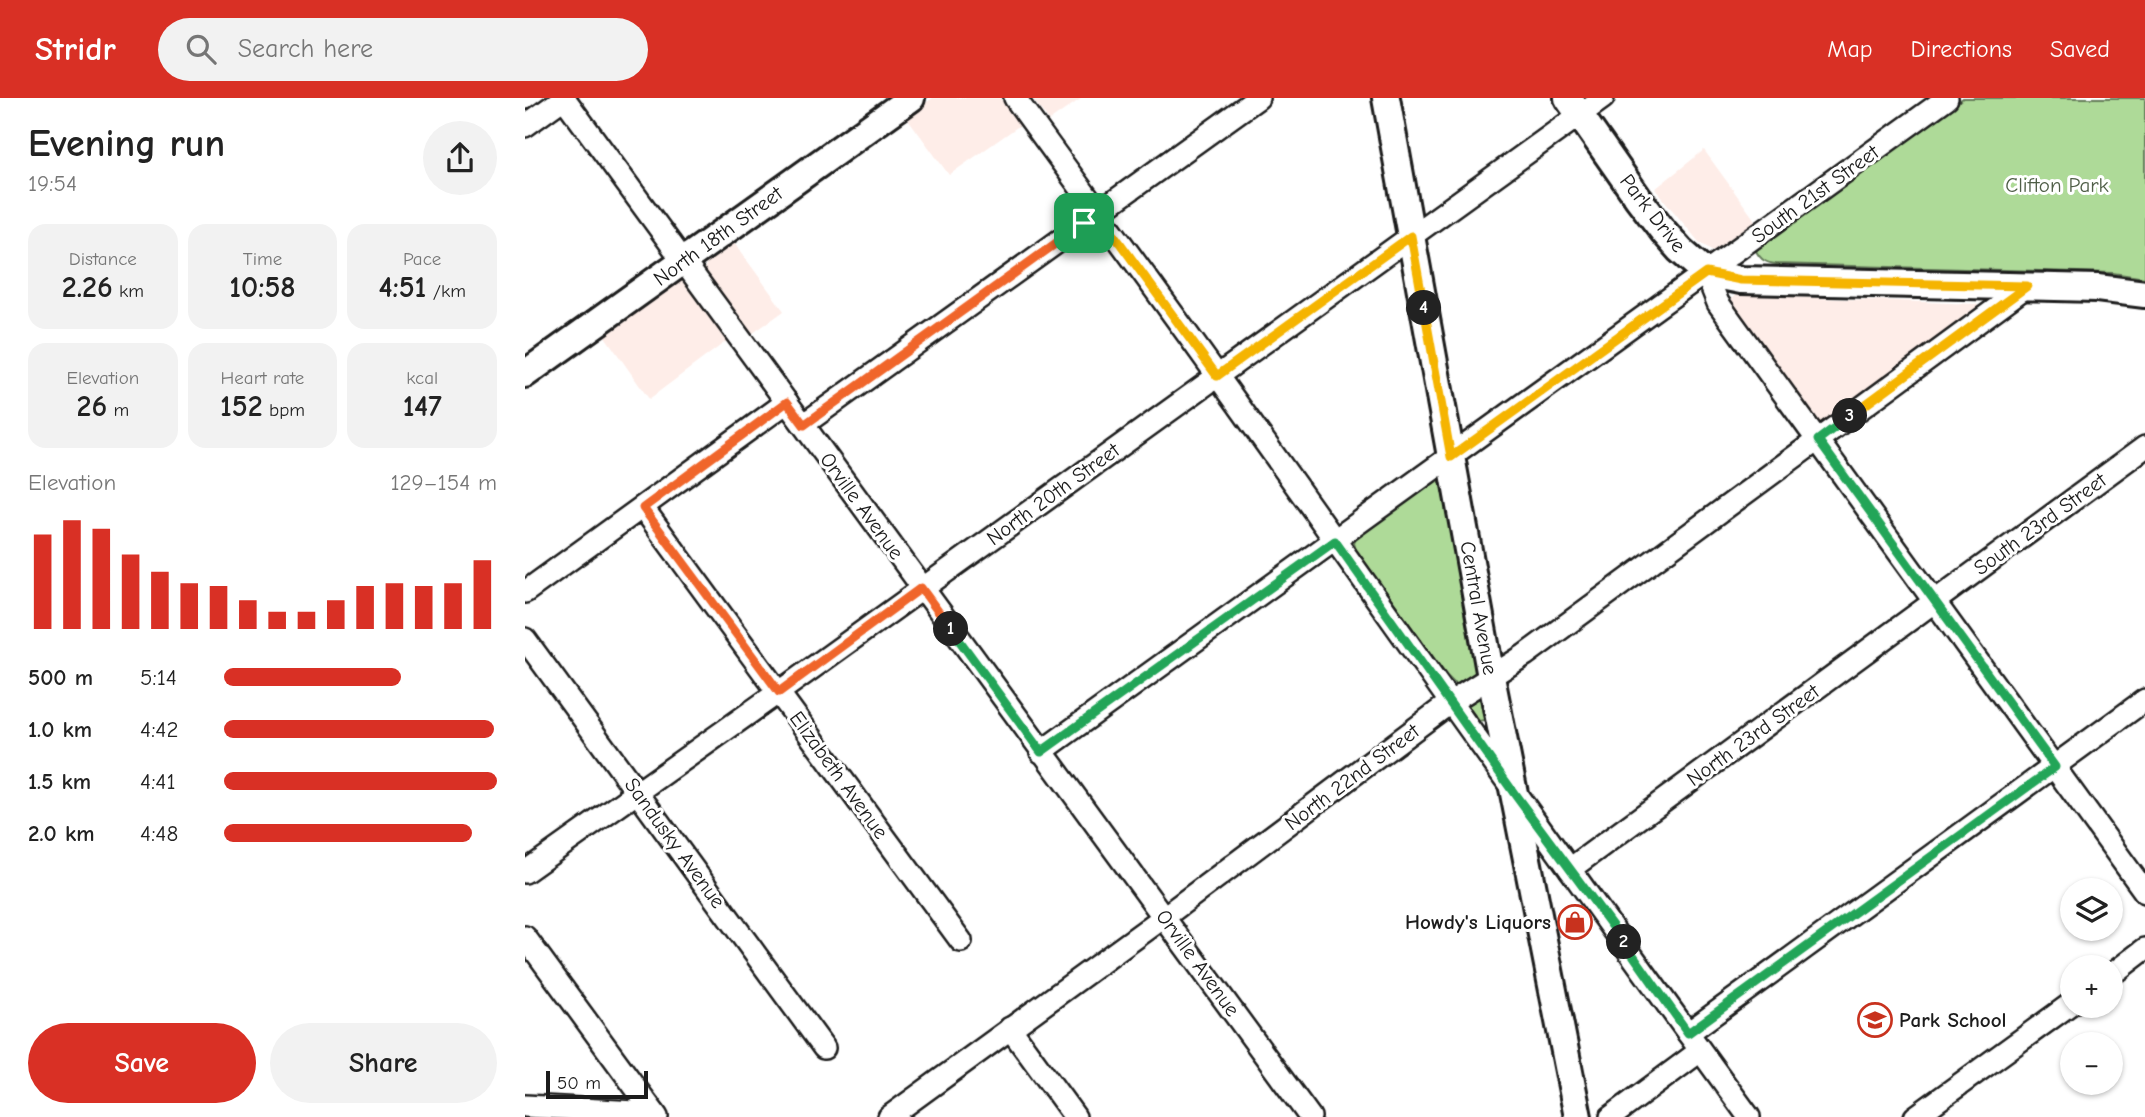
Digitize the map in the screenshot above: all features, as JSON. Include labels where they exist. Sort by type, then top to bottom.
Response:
[{"type":"main road","name":"North 18th Street","points":[[525,374],[911,98]]},
{"type":"main road","name":"Central Avenue","points":[[1386,98],[1491,677],[1578,1117]]},
{"type":"main road","name":"Park Drive","points":[[1574,106],[1664,232],[1706,273]]},
{"type":"main road","points":[[1706,273],[1741,280],[2097,288],[2145,294]]},
{"type":"street","points":[[525,126],[564,98]]},
{"type":"street","name":"Orville Avenue","points":[[564,98],[1310,1117]]},
{"type":"street","points":[[1015,98],[1749,1117]]},
{"type":"street","points":[[804,425],[1258,98]]},
{"type":"street","name":"North 20th Street","points":[[525,872],[1411,236],[1574,106],[1603,98]]},
{"type":"street","name":"South 21st Street","points":[[1041,752],[1947,98]]},
{"type":"street","points":[[1706,273],[1718,303],[2145,892]]},
{"type":"street","name":"North 22nd Street","points":[[889,1117],[1164,917],[1451,702],[1536,647],[2027,286]]},
{"type":"street","points":[[525,592],[787,402]]},
{"type":"street","name":"South 23rd Street","points":[[1935,601],[2145,446]]},
{"type":"street","name":"Elizabeth Avenue","points":[[643,508],[961,941]]},
{"type":"street","name":"North 23rd Street","points":[[1570,869],[1935,601]]},
{"type":"street","name":"Sandusky Avenue","points":[[525,639],[824,1048]]},
{"type":"street","points":[[1611,1117],[1694,1042],[2145,700]]},
{"type":"street","points":[[525,937],[655,1115]]},
{"type":"street","points":[[2123,966],[2145,949]]},
{"type":"street","points":[[1915,1117],[2060,1012]]},
{"type":"street","points":[[1010,1028],[1075,1117]]},
{"type":"street","points":[[525,1106],[655,1115]]},
{"type":"shaded area","points":[[933,98],[1000,98],[1020,125],[949,175],[906,116]]},
{"type":"shaded area","points":[[1032,98],[1082,98],[1049,121]]},
{"type":"shaded area","points":[[1704,150],[1760,227],[1719,255],[1699,242],[1655,189]]},
{"type":"shaded area","points":[[732,240],[784,311],[749,336],[706,276],[704,269],[710,257]]},
{"type":"shaded area","points":[[679,280],[685,280],[732,337],[649,399],[604,335]]},
{"type":"shaded area","points":[[1735,295],[1976,304],[1980,308],[1979,313],[1825,426],[1820,424],[1732,306],[1731,300]]},
{"type":"green space","name":"Clifton Park","points":[[1963,98],[2145,98],[2145,278],[2113,273],[1776,264],[1760,257],[1756,251],[1759,245]]},
{"type":"green space","points":[[1437,479],[1441,484],[1477,670],[1475,677],[1461,685],[1454,683],[1447,676],[1356,550],[1354,543],[1357,537]]},
{"type":"green space","points":[[1477,695],[1481,701],[1484,720],[1479,721],[1468,706],[1468,700]]},
{"type":"place","name":"Howdy's Liquors","points":[[1575,922]]},
{"type":"place","name":"Park School","points":[[1875,1020]]},
{"type":"route","points":[[1098,213],[1217,376],[1411,236],[1451,457],[1706,273],[1741,280],[2027,286],[1818,440],[2055,767],[1688,1033],[1335,541],[1041,752],[921,588],[779,692],[643,508],[787,402],[804,425],[1084,223],[1098,213]]}]
